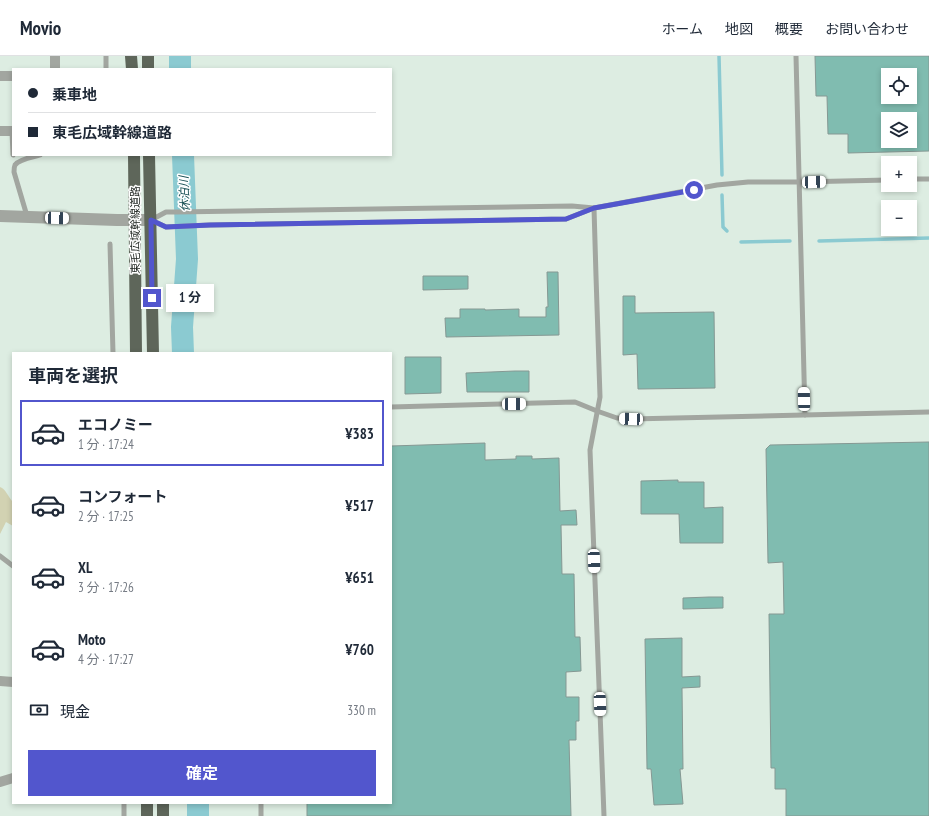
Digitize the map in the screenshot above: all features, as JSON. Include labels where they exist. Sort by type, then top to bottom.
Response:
[{"type":"highway","points":[[131,56],[132,68]]},
{"type":"highway","points":[[148,56],[148,68]]},
{"type":"highway","name":"東毛広域幹線道路","points":[[134,156],[136,352]]},
{"type":"highway","name":"東毛広域幹線道路","points":[[150,156],[153,352]]},
{"type":"highway","points":[[147,804],[147,816]]},
{"type":"highway","points":[[163,804],[163,816]]},
{"type":"street","points":[[55,56],[55,68]]},
{"type":"street","points":[[0,76],[12,76]]},
{"type":"street","points":[[0,131],[12,131]]},
{"type":"street","points":[[0,216],[151,220]]},
{"type":"street","points":[[0,681],[12,682]]},
{"type":"street","points":[[0,782],[12,778]]},
{"type":"lane","points":[[106,56],[106,68]]},
{"type":"lane","points":[[796,56],[804,415]]},
{"type":"lane","points":[[14,156],[17,163]]},
{"type":"lane","points":[[27,217],[14,172],[17,163],[37,156]]},
{"type":"lane","points":[[917,179],[929,179]]},
{"type":"lane","points":[[151,220],[166,227],[176,227],[210,225],[566,219],[594,208],[717,185],[748,182],[881,180]]},
{"type":"lane","points":[[151,220],[166,212],[572,206],[594,208]]},
{"type":"lane","points":[[594,208],[600,398],[590,450],[604,816]]},
{"type":"lane","points":[[110,244],[113,352]]},
{"type":"lane","points":[[392,407],[575,402],[617,418],[631,419],[929,412]]},
{"type":"lane","points":[[0,556],[12,565]]},
{"type":"lane","points":[[124,804],[124,816]]},
{"type":"lane","points":[[261,804],[261,816]]},
{"type":"green space","points":[[0,487],[4,489],[12,501],[12,525],[6,522],[0,534]]},
{"type":"building","points":[[815,56],[929,56],[929,151],[848,153],[848,134],[828,134],[827,96],[816,96]]},
{"type":"building","points":[[547,272],[558,272],[559,335],[446,337],[445,318],[460,318],[460,309],[519,309],[519,317],[546,317],[546,307],[548,307]]},
{"type":"building","points":[[423,276],[468,276],[468,289],[423,290]]},
{"type":"building","points":[[623,296],[635,296],[635,313],[714,312],[715,388],[638,389],[637,354],[623,355]]},
{"type":"building","points":[[405,357],[441,357],[441,393],[405,394]]},
{"type":"building","points":[[529,371],[529,392],[467,392],[466,373]]},
{"type":"building","points":[[929,442],[929,816],[786,816],[786,789],[775,789],[775,768],[771,768],[769,614],[784,614],[783,562],[768,563],[766,449],[770,445]]},
{"type":"building","points":[[485,443],[485,460],[516,459],[516,456],[532,456],[532,459],[559,458],[560,511],[576,510],[577,525],[561,525],[562,574],[574,574],[575,637],[580,637],[581,671],[566,672],[566,697],[579,697],[579,721],[576,721],[576,740],[569,740],[571,816],[307,816],[307,804],[392,804],[392,446]]},
{"type":"building","points":[[678,480],[678,482],[704,482],[704,508],[723,507],[723,543],[680,543],[679,514],[641,514],[641,481]]},
{"type":"building","points":[[723,597],[723,608],[683,609],[683,598]]},
{"type":"building","points":[[682,638],[682,677],[700,676],[700,687],[682,688],[683,769],[680,769],[683,804],[654,805],[651,769],[647,769],[645,639]]},
{"type":"waterway","name":"休泊川","points":[[180,56],[180,68]]},
{"type":"waterway","points":[[719,56],[722,175]]},
{"type":"waterway","name":"休泊川","points":[[183,156],[187,259],[182,327],[183,352]]},
{"type":"waterway","points":[[722,195],[723,227],[727,231]]},
{"type":"waterway","points":[[819,241],[929,238]]},
{"type":"waterway","points":[[741,242],[790,241]]},
{"type":"waterway","name":"休泊川","points":[[198,804],[198,816]]},
{"type":"route","points":[[152,298],[151,220],[166,227],[566,219],[594,208],[694,190]]}]
